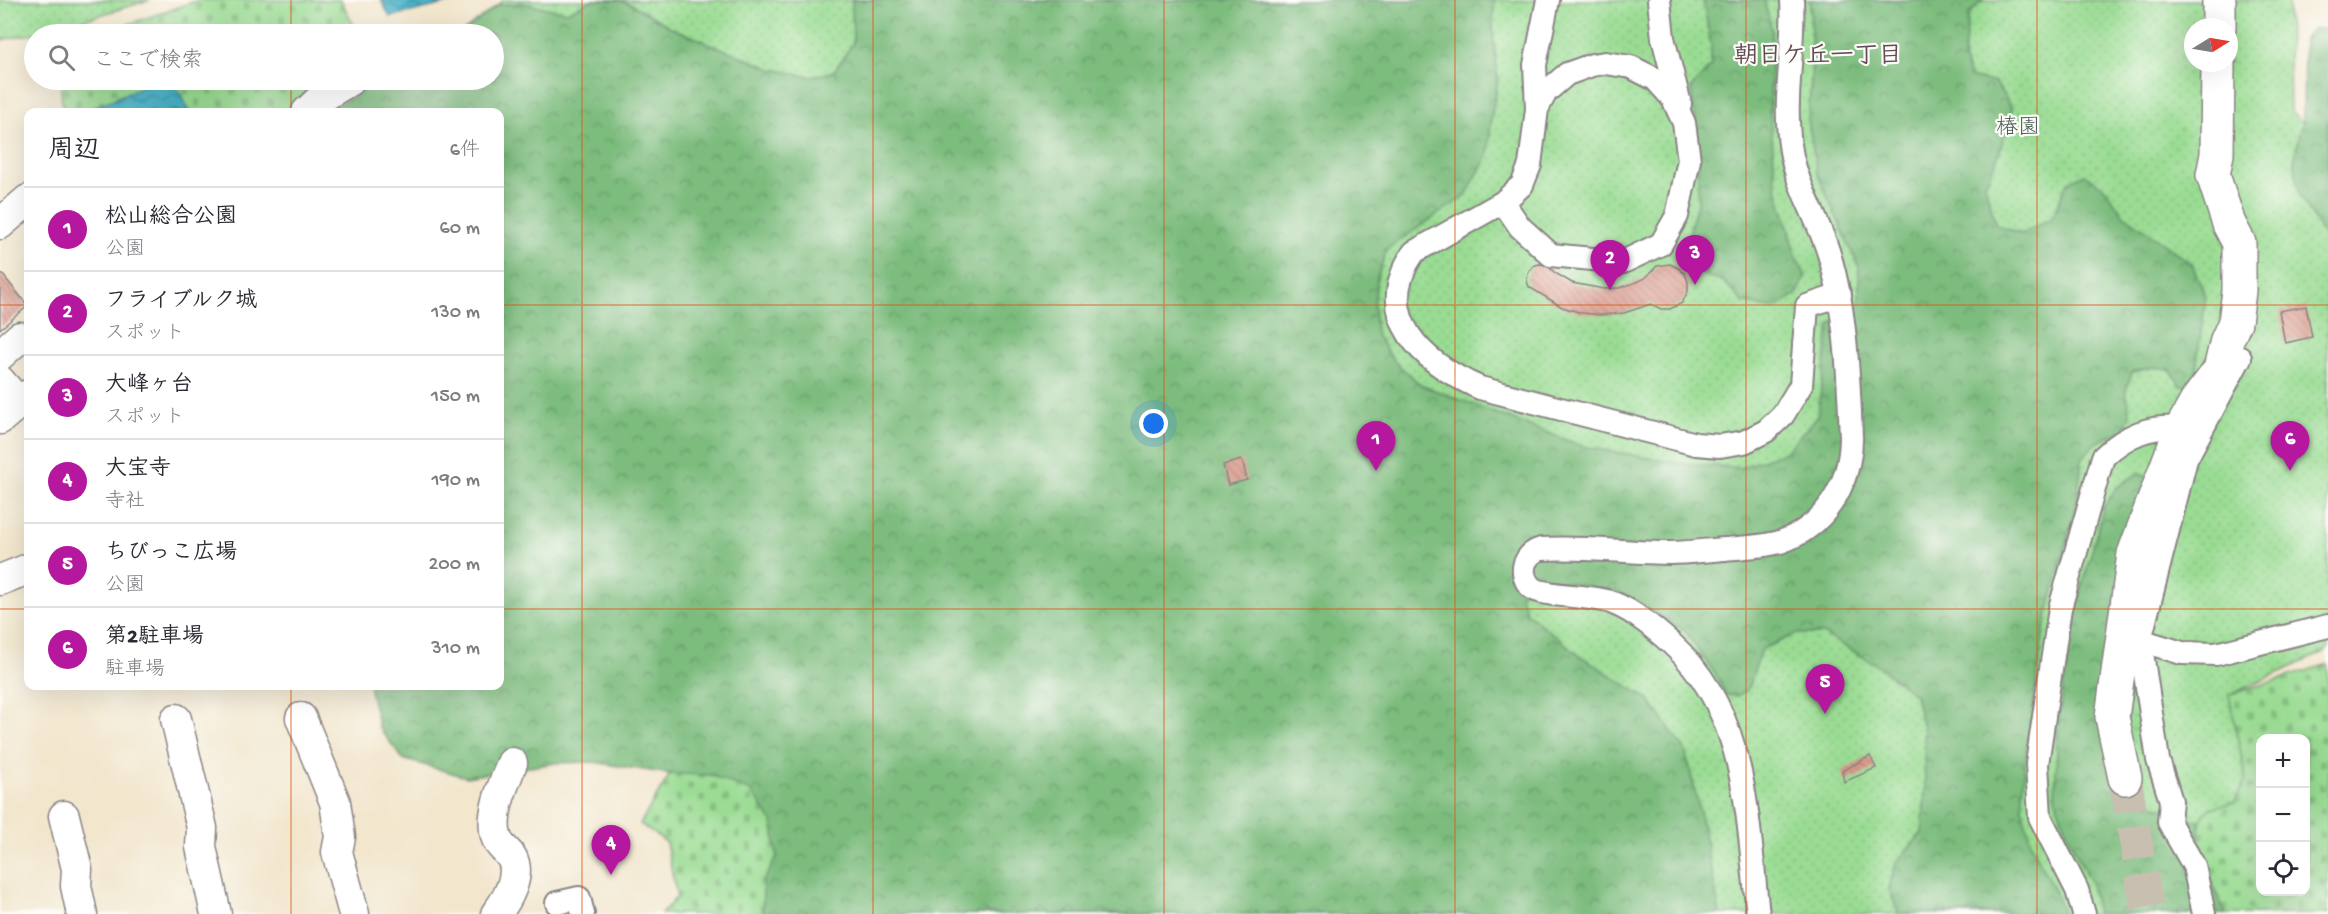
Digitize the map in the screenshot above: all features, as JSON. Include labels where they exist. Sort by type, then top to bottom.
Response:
[{"type":"street","points":[[1548,0],[1534,65],[1537,109],[1530,165],[1522,184],[1503,202],[1414,252],[1402,272],[1398,294],[1401,317],[1418,347],[1452,376],[1480,388],[1696,444],[1720,446],[1744,442],[1766,431],[1783,415],[1801,385],[1808,306],[1839,296]]},
{"type":"street","points":[[1503,202],[1520,227],[1551,255],[1623,262],[1661,244],[1677,216],[1689,160],[1678,90],[1663,38],[1659,0]]},
{"type":"street","points":[[1758,914],[1742,776],[1736,749],[1718,705],[1698,673],[1666,639],[1644,621],[1612,602],[1536,590],[1528,583],[1524,569],[1529,556],[1541,549],[1672,554],[1780,542],[1809,526],[1832,502],[1847,472],[1850,456],[1850,411],[1839,296],[1829,253],[1800,187],[1791,151],[1788,113],[1792,0]]},
{"type":"street","points":[[2219,0],[2219,18]]},
{"type":"street","points":[[1537,109],[1546,92],[1567,74],[1592,65],[1618,64],[1644,72],[1655,79],[1673,99],[1684,123]]},
{"type":"street","points":[[2125,778],[2112,717],[2134,554],[2180,431],[2198,399],[2220,370],[2227,340],[2235,322],[2240,278],[2239,243],[2229,224],[2213,175],[2217,154],[2218,72]]},
{"type":"street","points":[[311,108],[334,90]]},
{"type":"street","points":[[0,224],[24,203]]},
{"type":"street","points":[[2205,914],[2194,866],[2169,822],[2170,801],[2158,760],[2140,640],[2186,459],[2240,358]]},
{"type":"street","points":[[2084,914],[2077,890],[2040,817],[2037,764],[2060,608],[2103,457],[2138,432],[2167,427],[2181,428],[2180,431]]},
{"type":"street","points":[[0,580],[24,571]]},
{"type":"street","points":[[2140,640],[2182,653],[2216,654],[2328,626]]},
{"type":"street","points":[[301,718],[335,802],[340,837],[338,852],[354,914]]},
{"type":"street","points":[[176,719],[202,828],[202,855],[216,914]]},
{"type":"street","points":[[496,914],[508,894],[515,868],[511,856],[501,848],[495,832],[500,796],[512,763]]},
{"type":"street","points":[[63,816],[77,869],[75,886],[82,914]]},
{"type":"street","points":[[557,903],[579,898],[583,914]]},
{"type":"green space","points":[[0,0],[150,0],[69,24],[24,24],[24,35],[0,40]]},
{"type":"green space","points":[[199,0],[341,0],[353,24],[129,24]]},
{"type":"green space","name":"椿園","points":[[504,0],[2288,0],[2290,112],[2328,142],[2328,649],[2230,695],[2246,779],[2235,802],[2211,808],[2199,846],[2226,914],[763,914],[763,882],[504,124],[504,108],[485,108],[419,90],[504,90],[504,24],[473,24]]},
{"type":"green space","points":[[592,0],[618,0],[631,4],[674,29],[772,69],[812,77],[834,71],[853,43],[852,0],[1494,0],[1493,32],[1498,79],[1488,155],[1466,195],[1387,249],[1377,278],[1374,305],[1376,335],[1394,361],[1421,385],[1582,446],[1677,463],[1740,468],[1785,452],[1817,417],[1830,325],[1859,303],[1859,268],[1817,173],[1808,120],[1812,67],[1810,0],[1983,0],[1969,14],[1963,58],[1970,77],[1996,83],[2012,109],[1998,156],[1985,185],[1996,225],[2022,234],[2052,218],[2067,183],[2084,174],[2105,188],[2123,214],[2192,264],[2206,297],[2197,375],[2192,386],[2181,386],[2170,369],[2155,367],[2132,372],[2126,389],[2130,416],[2123,430],[2094,444],[2082,459],[2077,505],[2045,624],[2026,753],[2022,808],[2031,843],[2065,914],[1898,913],[1889,888],[1896,863],[1922,833],[1925,794],[1924,732],[1915,695],[1874,663],[1823,634],[1796,634],[1762,649],[1747,690],[1737,696],[1726,695],[1715,674],[1684,630],[1618,592],[1537,577],[1520,595],[1527,613],[1579,655],[1648,699],[1685,750],[1720,914],[763,914],[763,882],[777,855],[710,775],[683,776],[593,762],[556,763],[466,777],[403,759],[379,728],[370,690],[504,690],[504,108],[331,108],[364,90],[504,90],[504,24],[473,24],[498,5],[522,3],[567,12]]},
{"type":"green space","points":[[1703,0],[1764,0],[1772,30],[1770,115],[1776,185],[1796,257],[1806,276],[1798,293],[1775,309],[1743,302],[1723,281],[1709,277],[1696,269],[1688,248],[1691,225],[1698,201],[1698,146],[1691,88],[1711,66],[1711,44]]},
{"type":"green space","points":[[2313,28],[2328,30],[2328,243],[2299,194],[2294,160],[2303,122],[2304,39]]},
{"type":"green space","points":[[61,90],[134,90],[93,108],[63,108]]},
{"type":"green space","points":[[178,90],[312,90],[295,108],[188,108]]},
{"type":"green space","points":[[2138,473],[2157,478],[2120,772],[2137,798],[2200,822],[2199,846],[2226,914],[2097,914],[2090,881],[2068,837],[2055,797],[2058,724],[2072,624],[2104,506],[2116,488]]},
{"type":"green space","points":[[2328,664],[2328,914],[2226,914],[2209,874],[2200,843],[2199,828],[2203,816],[2212,808],[2235,802],[2246,779],[2229,695]]},
{"type":"green space","points":[[670,774],[710,775],[751,791],[772,821],[777,856],[763,882],[763,914],[661,914],[677,897],[666,842],[640,824]]},
{"type":"water","points":[[381,0],[454,0],[454,2],[390,17]]},
{"type":"water","points":[[134,90],[178,90],[188,108],[93,108]]},
{"type":"building","points":[[1670,264],[1685,274],[1688,291],[1682,303],[1670,309],[1661,309],[1651,304],[1624,313],[1602,315],[1582,313],[1562,307],[1529,287],[1528,273],[1533,266],[1547,265],[1555,273],[1572,283],[1604,289],[1619,288],[1634,283],[1645,278],[1657,266]]},
{"type":"building","points":[[2,274],[24,301],[24,309],[0,329],[0,276]]},
{"type":"building","points":[[2306,306],[2312,337],[2285,343],[2279,311]]},
{"type":"building","points":[[1242,460],[1247,480],[1228,485],[1223,465]]},
{"type":"building","points":[[1870,756],[1876,768],[1844,782],[1842,771]]},
{"type":"tunnel","points":[[2125,778],[2148,914]]},
{"type":"place","name":"大峰ヶ台","points":[[1695,285]]},
{"type":"place","name":"フライブルク城","points":[[1610,290]]},
{"type":"place","name":"松山総合公園","points":[[1376,471]]},
{"type":"place","name":"第2駐車場","points":[[2290,471]]},
{"type":"place","name":"ちびっこ広場","points":[[1825,714]]},
{"type":"place","name":"大宝寺","points":[[611,875]]},
{"type":"district","name":"朝日ケ丘一丁目","points":[[1818,57]]}]
